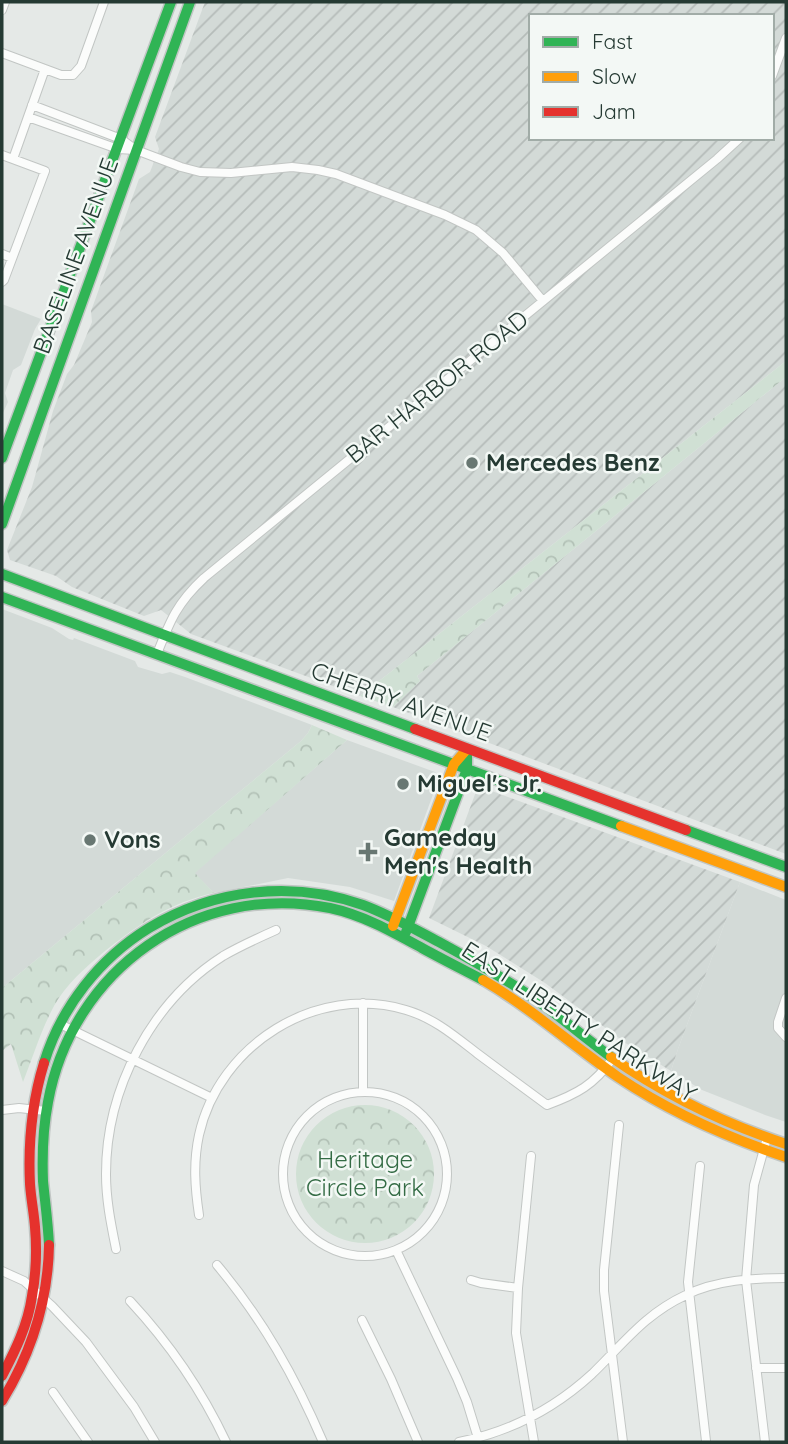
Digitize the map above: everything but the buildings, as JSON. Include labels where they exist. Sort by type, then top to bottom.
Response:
[{"type":"street","points":[[2,10],[5,2]]},
{"type":"street","points":[[2,53],[61,75],[73,75],[80,66],[104,2]]},
{"type":"street","name":"BASELINE AVENUE","points":[[2,458],[171,2]]},
{"type":"street","name":"BASELINE AVENUE","points":[[2,524],[190,2]]},
{"type":"street","points":[[774,71],[786,38]]},
{"type":"street","points":[[13,159],[46,69]]},
{"type":"street","points":[[32,105],[119,144]]},
{"type":"street","points":[[28,117],[119,144],[181,167],[211,173],[292,167],[318,170],[348,179],[476,230],[503,253],[543,301]]},
{"type":"street","name":"BAR HARBOR ROAD","points":[[157,654],[178,606],[204,578],[738,140]]},
{"type":"street","points":[[2,155],[45,171],[2,282]]},
{"type":"street","points":[[2,254],[12,258]]},
{"type":"street","name":"CHERRY AVENUE","points":[[2,574],[786,867]]},
{"type":"street","name":"CHERRY AVENUE","points":[[2,597],[786,887]]},
{"type":"street","points":[[391,931],[454,764],[467,749]]},
{"type":"street","points":[[403,938],[467,769],[467,749]]},
{"type":"street","name":"EAST LIBERTY PARKWAY","points":[[2,1376],[19,1340],[34,1289],[36,1247],[29,1160],[33,1110],[42,1067],[60,1024],[86,983],[114,954],[150,927],[204,902],[252,892],[295,891],[339,898],[367,906],[481,964],[520,989],[613,1058],[696,1109],[786,1144]]},
{"type":"street","name":"EAST LIBERTY PARKWAY","points":[[2,1401],[30,1349],[44,1299],[49,1243],[43,1174],[46,1111],[56,1069],[71,1029],[99,988],[125,962],[151,942],[203,916],[261,905],[311,906],[348,913],[391,931],[480,979],[519,1003],[606,1069],[676,1112],[728,1137],[786,1157]]},
{"type":"street","points":[[116,1249],[107,1196],[108,1147],[111,1122],[132,1060],[151,1028],[190,982],[222,957],[276,930]]},
{"type":"street","points":[[786,998],[778,1022],[778,1028],[786,1037]]},
{"type":"street","points":[[199,1215],[195,1157],[201,1126],[212,1098],[233,1065],[249,1048],[270,1032],[301,1015],[326,1007],[363,1003],[384,1004],[408,1010],[426,1017],[457,1038],[547,1105],[584,1089],[606,1069],[613,1058]]},
{"type":"street","points":[[363,1003],[363,1092]]},
{"type":"street","points":[[60,1024],[212,1098]]},
{"type":"street","points":[[363,1092],[394,1097],[417,1111],[438,1136],[447,1173],[445,1189],[436,1214],[419,1235],[396,1250],[376,1255],[341,1252],[310,1235],[289,1205],[284,1186],[286,1153],[300,1124],[314,1110],[331,1099],[363,1092]]},
{"type":"street","points":[[2,1110],[19,1108],[46,1111]]},
{"type":"street","points":[[619,1125],[604,1270],[606,1311],[623,1442]]},
{"type":"street","points":[[765,1442],[746,1280],[754,1185],[767,1138]]},
{"type":"street","points":[[531,1156],[516,1326],[534,1442]]},
{"type":"street","points":[[700,1166],[689,1266],[689,1293],[706,1441]]},
{"type":"street","points":[[396,1250],[457,1378],[475,1422],[478,1438]]},
{"type":"street","points":[[217,1265],[245,1299],[279,1352],[323,1442]]},
{"type":"street","points":[[2,1270],[24,1280],[86,1342],[134,1407],[155,1442]]},
{"type":"street","points":[[459,1442],[506,1428],[559,1401],[578,1386],[646,1319],[689,1293],[746,1280],[786,1278]]},
{"type":"street","points":[[471,1280],[518,1288]]},
{"type":"street","points":[[130,1301],[158,1331],[182,1364],[226,1442]]},
{"type":"street","points":[[362,1320],[418,1442]]},
{"type":"street","points":[[756,1368],[786,1368]]},
{"type":"street","points":[[53,1392],[88,1442]]},
{"type":"shaded area","points":[[205,2],[786,2],[786,361],[360,696],[191,634],[161,610],[144,616],[72,587],[56,576],[10,560],[7,550],[32,487],[53,411],[92,322],[91,311],[139,179],[150,172],[159,149],[155,137]]},
{"type":"shaded area","points":[[2,304],[41,319],[21,365],[13,370],[5,393],[8,402],[2,415]]},
{"type":"shaded area","points":[[786,377],[786,854],[393,707],[420,681],[417,676]]},
{"type":"shaded area","points":[[2,609],[52,628],[69,639],[74,638],[135,661],[138,667],[185,677],[312,725],[301,741],[2,988]]},
{"type":"shaded area","points":[[347,740],[435,772],[439,778],[394,901],[350,887],[288,878],[214,893],[194,873]]},
{"type":"shaded area","points":[[481,787],[740,882],[671,1071],[627,1044],[545,983],[486,946],[429,918],[477,789]]},
{"type":"shaded area","points":[[740,882],[786,900],[786,1122],[702,1090],[671,1071]]},
{"type":"green space","points":[[786,361],[786,377],[417,676],[420,681],[393,707],[360,696]]},
{"type":"green space","points":[[312,725],[347,740],[195,873],[214,893],[184,902],[143,923],[77,976],[64,990],[49,1015],[23,1082],[11,1044],[2,1051],[2,988],[301,741]]},
{"type":"green space","name":"Heritage Circle Park","points":[[365,1105],[391,1110],[414,1125],[429,1148],[434,1174],[429,1200],[414,1223],[391,1238],[365,1243],[339,1238],[316,1223],[301,1200],[296,1174],[301,1148],[316,1125],[339,1110]]},
{"type":"traffic: fast","points":[[2,458],[171,2]]},
{"type":"traffic: fast","points":[[2,524],[190,2]]},
{"type":"traffic: fast","points":[[2,574],[415,729]]},
{"type":"traffic: fast","points":[[2,597],[621,826]]},
{"type":"traffic: fast","points":[[406,932],[467,769],[467,749]]},
{"type":"traffic: fast","points":[[686,830],[786,867]]},
{"type":"traffic: fast","points":[[44,1063],[51,1042],[84,986],[131,940],[149,928],[200,904],[254,892],[281,891],[336,897],[402,922],[523,991],[611,1057]]},
{"type":"traffic: fast","points":[[49,1245],[43,1181],[43,1142],[48,1102],[62,1055],[83,1012],[112,975],[148,945],[188,923],[233,908],[280,903],[330,908],[377,925],[483,980]]},
{"type":"traffic: slow","points":[[393,926],[454,764],[467,749]]},
{"type":"traffic: slow","points":[[621,826],[786,887]]},
{"type":"traffic: slow","points":[[483,980],[518,1002],[618,1077],[658,1101],[720,1132],[786,1157]]},
{"type":"traffic: slow","points":[[611,1057],[652,1084],[695,1107],[786,1144]]},
{"type":"traffic: jam","points":[[415,729],[686,830]]},
{"type":"traffic: jam","points":[[2,1376],[24,1327],[33,1288],[36,1244],[30,1153],[34,1108],[44,1063]]},
{"type":"traffic: jam","points":[[2,1401],[22,1364],[36,1326],[42,1306],[49,1245]]},
{"type":"place","name":"Mercedes Benz","points":[[472,463]]},
{"type":"place","name":"Miguel's Jr.","points":[[403,784]]},
{"type":"place","name":"Vons","points":[[90,840]]},
{"type":"place","name":"Gameday Men's Health","points":[[368,852]]}]
